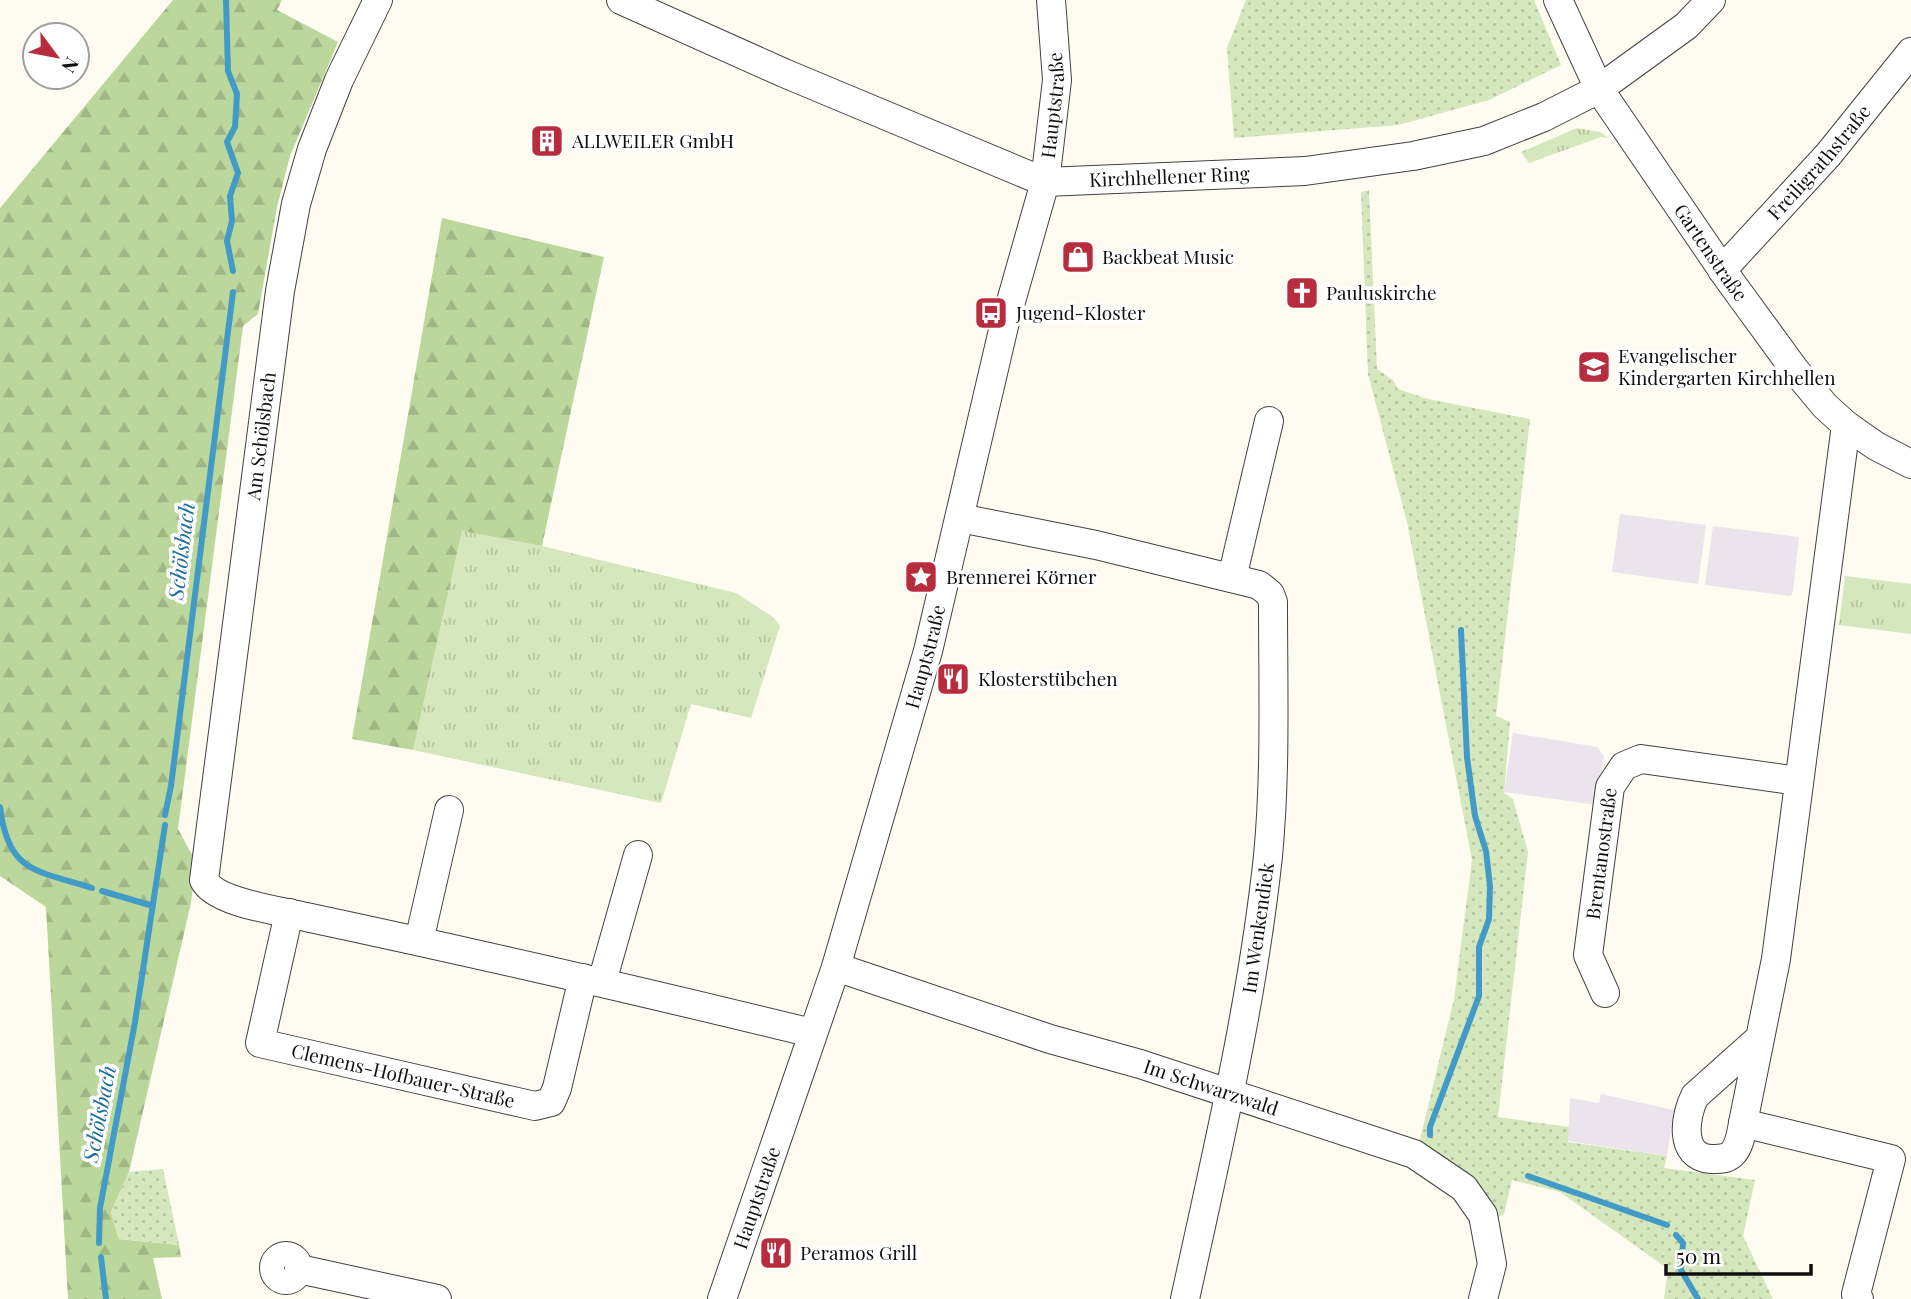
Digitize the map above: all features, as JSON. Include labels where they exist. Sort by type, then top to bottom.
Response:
[{"type":"street","name":"Am Schölsbach","points":[[289,913],[221,896],[208,887],[203,872],[278,303],[296,204],[325,114],[378,0]]},
{"type":"street","name":"Kirchhellener Ring","points":[[621,0],[820,89],[1045,182],[1304,171],[1452,149],[1484,141],[1525,125],[1599,89],[1686,26],[1711,0]]},
{"type":"street","name":"Hauptstraße","points":[[722,1299],[836,967],[921,676],[1004,326],[1045,182],[1057,80],[1051,0]]},
{"type":"street","name":"Gartenstraße","points":[[1558,0],[1599,89],[1722,270],[1796,370],[1846,425],[1876,446],[1911,464]]},
{"type":"street","name":"Freiligrathstraße","points":[[1722,270],[1908,63]]},
{"type":"street","points":[[1232,578],[1269,421]]},
{"type":"street","points":[[1760,1038],[1695,1096],[1689,1108],[1686,1135],[1689,1146],[1705,1159],[1721,1160],[1731,1155],[1739,1144],[1776,959],[1846,425]]},
{"type":"street","name":"Im Wenkendiek","points":[[960,518],[1096,545],[1259,585],[1270,594],[1273,602],[1272,802],[1265,882],[1253,968],[1185,1299]]},
{"type":"street","name":"Brentanostraße","points":[[1605,993],[1588,956],[1610,788],[1624,766],[1641,759],[1799,781]]},
{"type":"street","points":[[419,941],[449,810]]},
{"type":"street","name":"Clemens-Hofbauer-Straße","points":[[289,913],[260,1043],[535,1106],[551,1102],[558,1088],[592,980],[638,855]]},
{"type":"street","points":[[289,913],[812,1032]]},
{"type":"street","name":"Im Schwarzwald","points":[[836,967],[1038,1035],[1140,1064],[1414,1154],[1464,1188],[1483,1215],[1491,1245],[1492,1264],[1483,1299]]},
{"type":"street","points":[[1743,1123],[1891,1159],[1856,1294],[1858,1299]]},
{"type":"street","points":[[284,1282],[437,1299]]},
{"type":"shaded area","points":[[1620,514],[1706,525],[1698,584],[1612,572]]},
{"type":"shaded area","points":[[1713,526],[1799,537],[1793,592],[1790,596],[1705,585]]},
{"type":"shaded area","points":[[1513,733],[1597,747],[1604,756],[1597,805],[1504,792]]},
{"type":"shaded area","points":[[1601,1094],[1674,1110],[1667,1156],[1568,1141],[1570,1098],[1599,1103]]},
{"type":"green space","points":[[173,0],[282,0],[277,10],[338,42],[290,156],[277,207],[258,314],[243,326],[178,829],[196,862],[191,903],[129,1172],[111,1212],[119,1239],[179,1245],[181,1257],[153,1258],[162,1299],[68,1299],[46,907],[0,876],[0,208]]},
{"type":"green space","points":[[1246,0],[1534,0],[1561,65],[1489,100],[1398,125],[1234,138],[1227,48]]},
{"type":"green space","points":[[1577,128],[1600,132],[1609,138],[1601,137],[1529,163],[1521,152]]},
{"type":"green space","points":[[1369,190],[1377,369],[1393,380],[1398,389],[1428,399],[1530,419],[1496,716],[1510,722],[1504,793],[1513,799],[1528,852],[1498,1117],[1569,1127],[1568,1142],[1667,1156],[1664,1168],[1755,1180],[1743,1236],[1773,1299],[1664,1299],[1668,1269],[1560,1192],[1512,1180],[1504,1214],[1497,1218],[1484,1192],[1467,1173],[1456,1165],[1418,1148],[1454,999],[1472,860],[1407,522],[1368,374],[1361,192]]},
{"type":"green space","points":[[442,218],[604,257],[542,546],[462,531],[413,750],[352,739]]},
{"type":"green space","points":[[462,531],[542,546],[736,593],[774,618],[780,626],[751,718],[691,704],[661,803],[413,750]]},
{"type":"green space","points":[[1845,576],[1911,584],[1911,634],[1839,625]]},
{"type":"green space","points":[[163,1169],[179,1245],[119,1239],[111,1212],[129,1172]]},
{"type":"waterway","name":"Schölsbach","points":[[226,0],[228,71],[237,94],[235,127],[227,142],[238,173],[230,196],[232,221],[227,241],[233,271]]},
{"type":"waterway","name":"Schölsbach","points":[[165,815],[171,786],[233,292]]},
{"type":"waterway","points":[[1430,1135],[1430,1127],[1479,996],[1479,947],[1489,919],[1490,886],[1486,851],[1475,816],[1467,757],[1461,630]]},
{"type":"waterway","points":[[0,807],[10,845],[28,866],[92,888]]},
{"type":"waterway","name":"Schölsbach","points":[[99,1243],[100,1208],[135,1022],[165,825]]},
{"type":"waterway","points":[[102,891],[153,906]]},
{"type":"waterway","points":[[1528,1176],[1667,1225]]},
{"type":"waterway","points":[[1676,1235],[1683,1243],[1681,1270],[1698,1299]]},
{"type":"waterway","name":"Schölsbach","points":[[101,1257],[106,1299]]},
{"type":"place","name":"ALLWEILER GmbH","points":[[547,141]]},
{"type":"place","name":"Backbeat Music","points":[[1078,257]]},
{"type":"place","name":"Pauluskirche","points":[[1302,293]]},
{"type":"place","name":"Jugend-Kloster","points":[[991,313]]},
{"type":"place","name":"Evangelischer Kindergarten Kirchhellen","points":[[1594,367]]},
{"type":"place","name":"Brennerei Körner","points":[[921,577]]},
{"type":"place","name":"Klosterstübchen","points":[[953,679]]},
{"type":"place","name":"Peramos Grill","points":[[776,1253]]}]
